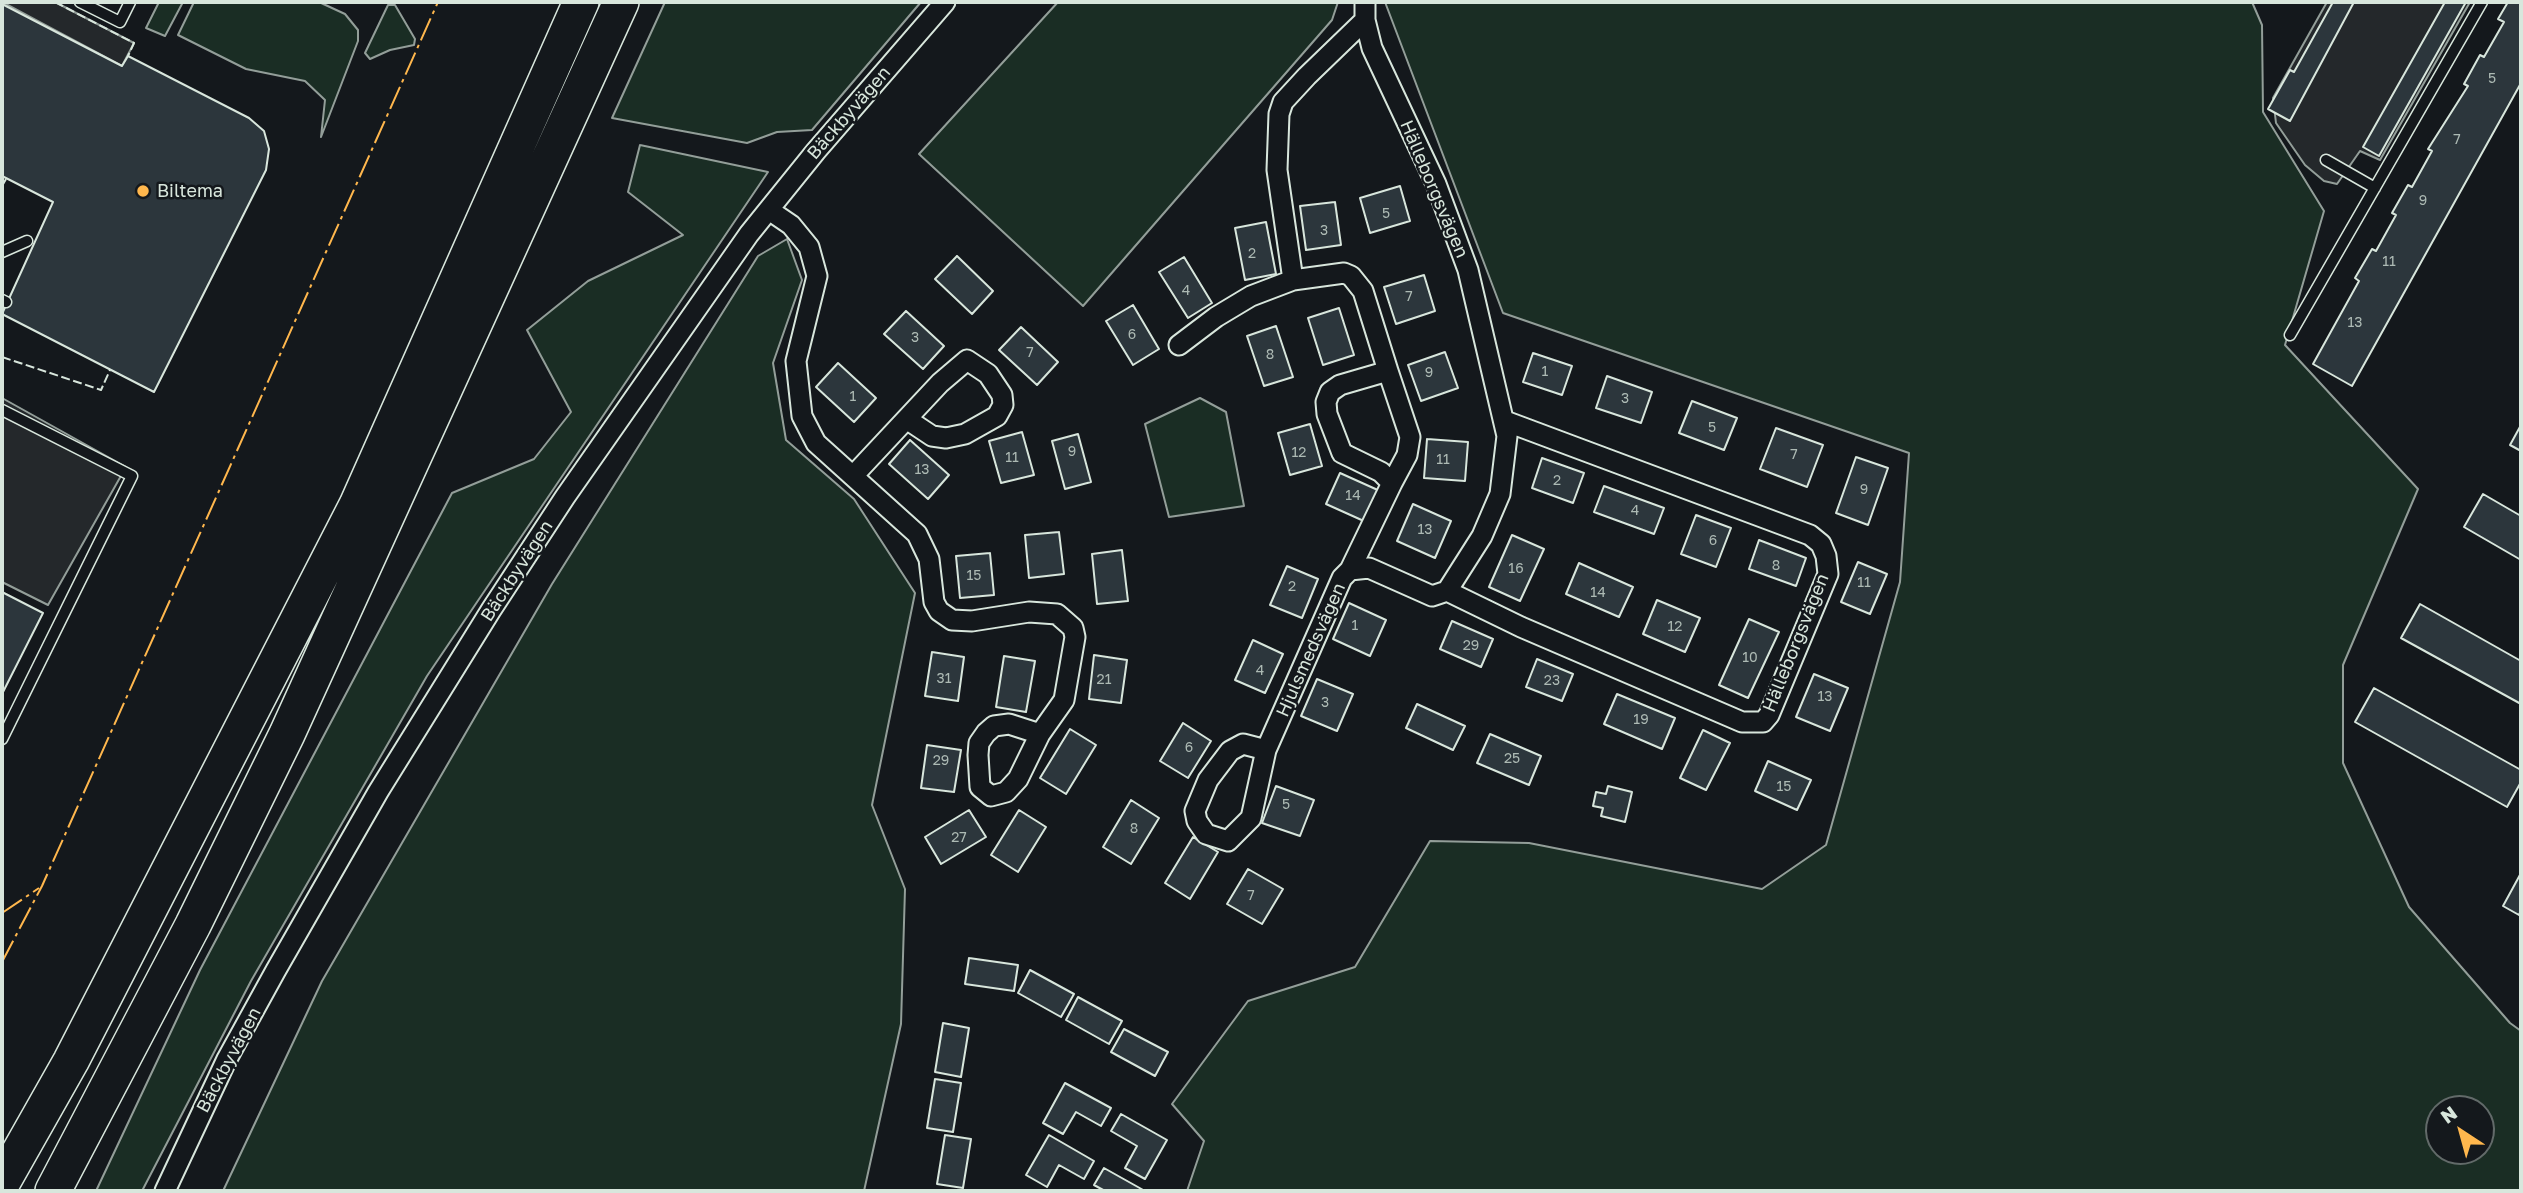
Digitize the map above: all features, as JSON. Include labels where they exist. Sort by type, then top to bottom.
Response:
[{"type":"highway","points":[[2,1183],[71,1061],[357,505],[581,2]]},
{"type":"highway","points":[[53,1191],[193,925],[287,734],[621,2]]},
{"type":"street","name":"Bäckbyvägen","points":[[164,1191],[227,1059],[392,769],[565,497],[710,288],[769,210],[816,151],[945,2]]},
{"type":"street","points":[[1293,281],[1277,170],[1279,114],[1283,102],[1365,11]]},
{"type":"street","name":"Hälleborgsvägen","points":[[1365,11],[1372,48],[1436,184],[1468,270],[1505,421],[1506,446],[1500,494],[1482,536],[1447,591],[1521,627],[1742,722],[1756,724],[1769,715],[1828,574],[1826,556],[1821,544],[1810,535],[1505,421]]},
{"type":"street","points":[[769,210],[792,225],[809,247],[817,276],[796,360],[797,396],[802,416],[816,443],[917,534],[929,559],[934,602],[939,611],[952,620],[972,621],[1029,612],[1049,613],[1064,618],[1073,628],[1073,646],[1064,700],[1040,734]]},
{"type":"street","points":[[1179,345],[1238,303],[1293,281],[1344,273],[1351,276],[1363,291],[1410,437],[1407,455],[1350,570]]},
{"type":"street","points":[[853,476],[940,383],[967,360],[988,374],[1002,395],[1003,405],[997,416],[965,434],[946,438],[932,436],[908,420]]},
{"type":"street","points":[[1388,371],[1340,385],[1331,391],[1326,402],[1330,426],[1342,453],[1381,472],[1392,483]]},
{"type":"street","name":"Hjulsmedsvägen","points":[[1266,750],[1242,744],[1230,751],[1208,780],[1195,811],[1197,821],[1206,834],[1228,841],[1251,818],[1266,750],[1342,578],[1350,570],[1369,568],[1432,596],[1447,591]]},
{"type":"lane","points":[[80,2],[120,22],[130,2]]},
{"type":"lane","points":[[2290,335],[2482,2]]},
{"type":"lane","points":[[2326,160],[2375,188]]},
{"type":"lane","points":[[2,252],[27,241]]},
{"type":"lane","points":[[2,410],[132,476],[2,739]]},
{"type":"green space","points":[[159,2],[183,2],[165,36],[146,28]]},
{"type":"green space","points":[[194,2],[319,2],[345,14],[358,30],[358,41],[321,137],[325,100],[305,81],[246,69],[178,35]]},
{"type":"green space","points":[[665,2],[921,2],[812,130],[777,132],[747,143],[612,118]]},
{"type":"green space","points":[[1058,2],[1338,2],[1332,20],[1083,306],[919,154]]},
{"type":"green space","points":[[1385,2],[2252,2],[2262,25],[2263,112],[2324,211],[2285,345],[2418,489],[2343,665],[2343,763],[2409,907],[2510,1023],[2521,1031],[2521,1191],[1187,1191],[1204,1141],[1172,1104],[1248,1001],[1355,967],[1430,841],[1529,843],[1762,889],[1826,845],[1900,582],[1909,453],[1503,313]]},
{"type":"green space","points":[[388,5],[395,5],[415,39],[414,45],[390,50],[370,59],[365,53]]},
{"type":"green space","points":[[640,145],[768,172],[427,676],[251,981],[142,1191],[96,1191],[200,970],[452,493],[534,459],[571,412],[527,330],[588,281],[683,235],[628,192]]},
{"type":"green space","points":[[787,239],[802,280],[773,363],[786,440],[854,499],[915,593],[872,805],[905,889],[901,1024],[864,1191],[223,1191],[322,981],[552,584],[758,256]]},
{"type":"green space","points":[[1200,398],[1226,412],[1244,506],[1169,517],[1145,424]]},
{"type":"shaded area","points":[[2,2],[55,2],[134,43],[122,66]]},
{"type":"shaded area","points":[[2327,2],[2470,2],[2380,160],[2360,151],[2337,184],[2324,181],[2305,165],[2276,123],[2273,98]]},
{"type":"shaded area","points":[[2,398],[126,467],[48,605],[2,582]]},
{"type":"building","points":[[2333,2],[2354,2],[2290,121],[2268,109],[2290,70],[2294,72]]},
{"type":"building","points":[[2445,2],[2466,2],[2379,156],[2363,147]]},
{"type":"building","points":[[2508,2],[2521,2],[2521,83],[2352,386],[2313,364],[2359,281],[2355,278],[2372,249],[2376,251],[2396,215],[2392,213],[2408,185],[2412,187],[2432,151],[2428,149],[2468,86],[2464,84],[2480,55],[2484,57],[2504,22],[2498,19]]},
{"type":"building","name":"Biltema","points":[[2,4],[122,66],[128,56],[249,118],[264,131],[269,149],[266,170],[154,392],[2,314],[53,202],[2,176]]},
{"type":"building","points":[[1400,186],[1410,221],[1370,233],[1360,198]]},
{"type":"building","points":[[1335,202],[1341,245],[1306,250],[1300,206]]},
{"type":"building","points":[[1266,222],[1276,274],[1245,280],[1235,228]]},
{"type":"building","points":[[957,256],[993,291],[972,314],[935,279]]},
{"type":"building","points":[[1184,257],[1212,303],[1188,318],[1159,272]]},
{"type":"building","points":[[1424,275],[1435,311],[1396,324],[1384,287]]},
{"type":"building","points":[[1133,305],[1159,349],[1133,365],[1106,321]]},
{"type":"building","points":[[1339,308],[1354,355],[1323,365],[1308,318]]},
{"type":"building","points":[[906,311],[944,346],[923,369],[884,334]]},
{"type":"building","points":[[1276,326],[1293,377],[1264,386],[1247,336]]},
{"type":"building","points":[[1021,327],[1058,362],[1037,385],[999,350]]},
{"type":"building","points":[[1445,352],[1458,388],[1421,401],[1408,365]]},
{"type":"building","points":[[1533,353],[1572,366],[1562,395],[1523,382]]},
{"type":"building","points":[[838,363],[876,398],[854,422],[816,387]]},
{"type":"building","points":[[1607,376],[1652,392],[1641,423],[1596,408]]},
{"type":"building","points":[[1692,401],[1737,418],[1724,450],[1679,433]]},
{"type":"building","points":[[1310,424],[1322,466],[1290,475],[1278,433]]},
{"type":"building","points":[[2521,425],[2521,451],[2510,445]]},
{"type":"building","points":[[1776,428],[1823,445],[1807,487],[1760,469]]},
{"type":"building","points":[[1022,432],[1034,475],[1001,483],[989,441]]},
{"type":"building","points":[[1078,434],[1091,482],[1065,489],[1052,441]]},
{"type":"building","points":[[1427,439],[1468,442],[1465,481],[1424,478]]},
{"type":"building","points":[[910,440],[949,475],[928,499],[889,464]]},
{"type":"building","points":[[1856,457],[1888,468],[1868,525],[1836,513]]},
{"type":"building","points":[[1542,458],[1584,473],[1573,503],[1532,488]]},
{"type":"building","points":[[1340,473],[1380,491],[1366,522],[1326,504]]},
{"type":"building","points":[[1604,486],[1664,508],[1654,534],[1594,512]]},
{"type":"building","points":[[2483,494],[2521,516],[2521,560],[2464,527]]},
{"type":"building","points":[[1413,504],[1451,521],[1435,558],[1397,541]]},
{"type":"building","points":[[1696,515],[1731,528],[1716,567],[1681,554]]},
{"type":"building","points":[[1059,532],[1064,574],[1029,578],[1025,535]]},
{"type":"building","points":[[1512,535],[1544,549],[1520,601],[1489,587]]},
{"type":"building","points":[[1759,540],[1806,558],[1796,586],[1749,569]]},
{"type":"building","points":[[1122,550],[1128,601],[1097,604],[1092,554]]},
{"type":"building","points":[[990,553],[994,595],[960,598],[956,556]]},
{"type":"building","points":[[1858,562],[1887,574],[1870,614],[1841,602]]},
{"type":"building","points":[[1579,563],[1633,587],[1619,617],[1566,594]]},
{"type":"building","points":[[1287,566],[1318,579],[1302,618],[1270,605]]},
{"type":"building","points":[[2,592],[43,613],[2,694]]},
{"type":"building","points":[[1657,600],[1700,618],[1685,652],[1643,634]]},
{"type":"building","points":[[1349,603],[1386,620],[1370,656],[1333,639]]},
{"type":"building","points":[[2420,604],[2521,661],[2521,704],[2401,638]]},
{"type":"building","points":[[1749,619],[1779,632],[1748,698],[1719,685]]},
{"type":"building","points":[[1452,621],[1493,639],[1481,667],[1440,649]]},
{"type":"building","points":[[1253,640],[1283,654],[1265,693],[1235,680]]},
{"type":"building","points":[[932,652],[964,657],[958,701],[925,696]]},
{"type":"building","points":[[1094,655],[1127,660],[1121,703],[1089,699]]},
{"type":"building","points":[[1004,656],[1035,661],[1026,712],[996,707]]},
{"type":"building","points":[[1537,659],[1573,674],[1562,701],[1526,687]]},
{"type":"building","points":[[1814,674],[1848,688],[1830,731],[1796,717]]},
{"type":"building","points":[[1317,679],[1353,694],[1337,731],[1301,716]]},
{"type":"building","points":[[2374,688],[2521,770],[2521,782],[2507,807],[2355,722]]},
{"type":"building","points":[[1617,694],[1675,718],[1662,749],[1604,724]]},
{"type":"building","points":[[1417,704],[1465,726],[1453,750],[1406,728]]},
{"type":"building","points":[[1183,723],[1211,741],[1188,778],[1160,761]]},
{"type":"building","points":[[1070,729],[1096,745],[1066,794],[1040,778]]},
{"type":"building","points":[[1703,730],[1730,743],[1706,790],[1680,778]]},
{"type":"building","points":[[1490,734],[1541,756],[1529,785],[1477,763]]},
{"type":"building","points":[[927,745],[961,750],[954,792],[921,788]]},
{"type":"building","points":[[1768,761],[1811,780],[1797,810],[1755,791]]},
{"type":"building","points":[[1276,786],[1314,800],[1300,836],[1262,823]]},
{"type":"building","points":[[1608,786],[1632,792],[1625,822],[1601,816],[1603,808],[1593,806],[1596,792],[1606,794]]},
{"type":"building","points":[[1131,800],[1159,818],[1131,864],[1103,847]]},
{"type":"building","points":[[969,810],[986,837],[941,864],[925,837]]},
{"type":"building","points":[[1019,810],[1046,827],[1018,872],[991,855]]},
{"type":"building","points":[[1193,837],[1218,852],[1190,899],[1165,883]]},
{"type":"building","points":[[1248,869],[1283,889],[1262,924],[1227,904]]},
{"type":"building","points":[[2521,873],[2521,910],[2519,915],[2503,906]]},
{"type":"building","points":[[969,958],[1018,965],[1014,991],[965,984]]},
{"type":"building","points":[[1030,970],[1074,994],[1061,1017],[1018,993]]},
{"type":"building","points":[[1078,997],[1122,1021],[1109,1044],[1066,1020]]},
{"type":"building","points":[[943,1023],[969,1028],[961,1077],[935,1072]]},
{"type":"building","points":[[1124,1029],[1168,1052],[1155,1076],[1111,1052]]},
{"type":"building","points":[[935,1079],[961,1083],[953,1132],[927,1128]]},
{"type":"building","points":[[1065,1083],[1111,1108],[1101,1126],[1076,1112],[1063,1134],[1043,1123]]},
{"type":"building","points":[[1121,1114],[1167,1140],[1145,1179],[1125,1168],[1137,1146],[1111,1131]]},
{"type":"building","points":[[945,1135],[971,1139],[963,1188],[937,1184]]},
{"type":"building","points":[[1049,1135],[1094,1161],[1084,1179],[1059,1165],[1047,1187],[1026,1175]]},
{"type":"building","points":[[1104,1168],[1145,1191],[1105,1191],[1094,1185]]},
{"type":"fence","points":[[55,2],[134,43],[128,56]]},
{"type":"fence","points":[[2,186],[6,179]]},
{"type":"fence","points":[[2,357],[101,390],[110,370]]},
{"type":"power","points":[[2,962],[42,886],[438,2]]},
{"type":"power","points":[[2,913],[39,888]]},
{"type":"place","name":"Biltema","points":[[143,191]]}]
